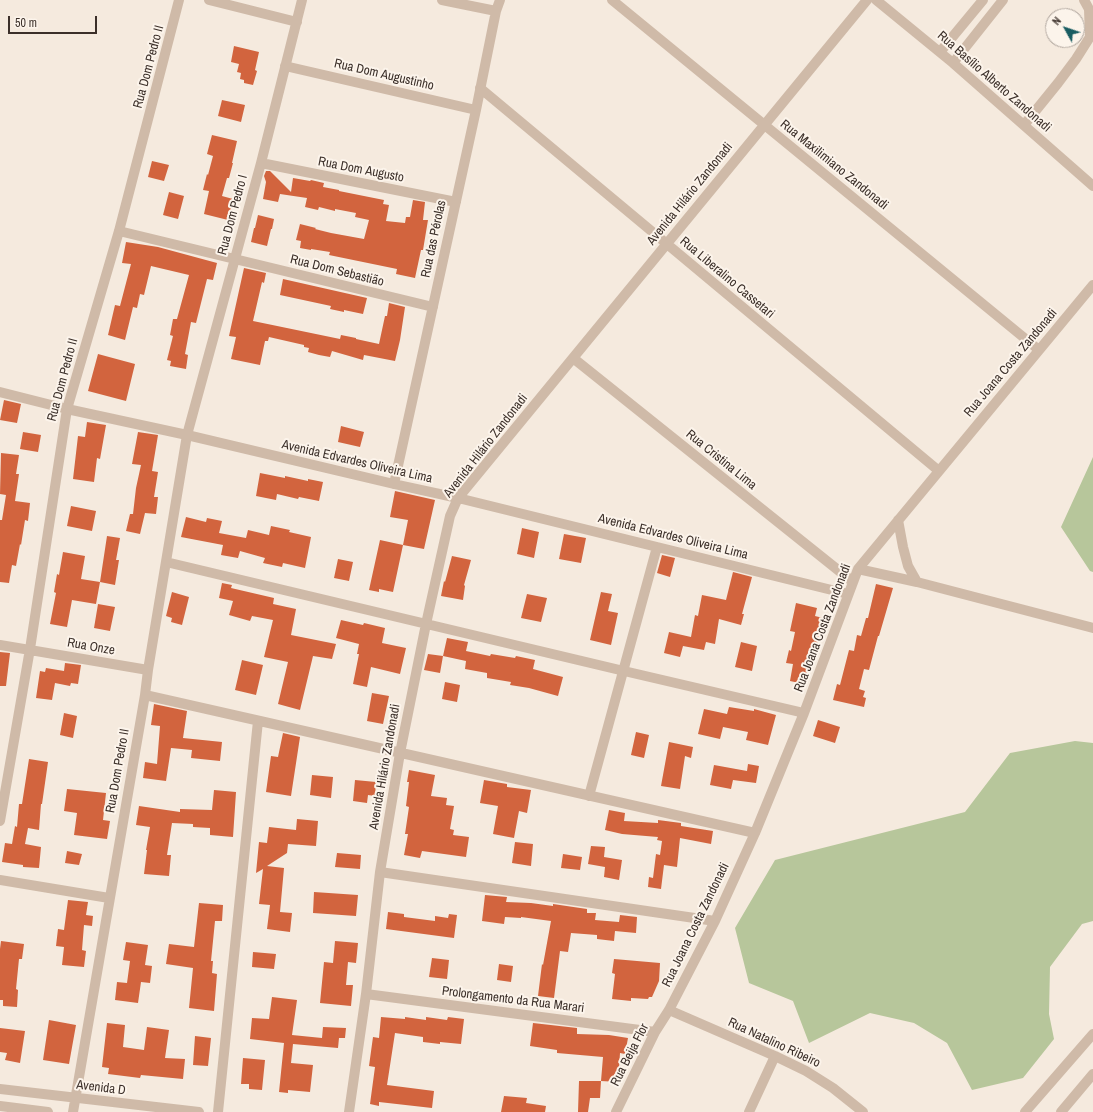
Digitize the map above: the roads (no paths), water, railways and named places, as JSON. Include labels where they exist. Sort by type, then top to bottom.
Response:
[{"type":"street","name":"Rua Dom Pedro II","points":[[0,821],[30,649],[67,409],[119,231],[179,0]]},
{"type":"street","points":[[210,0],[297,22]]},
{"type":"street","name":"Rua Dom Pedro I","points":[[187,435],[261,163],[302,0]]},
{"type":"street","points":[[442,0],[496,12]]},
{"type":"street","name":"Rua das Pérolas","points":[[394,484],[496,12],[500,0]]},
{"type":"street","name":"Rua Maxilimiano Zandonadi","points":[[612,0],[1039,350]]},
{"type":"street","name":"Avenida Hilário Zandonadi","points":[[349,1112],[366,994],[380,872],[400,754],[426,624],[450,516],[458,498],[867,0]]},
{"type":"street","name":"Rua Basílio Alberto Zandonadi","points":[[876,0],[953,63],[1093,186]]},
{"type":"street","points":[[940,52],[983,0]]},
{"type":"street","points":[[953,63],[1002,0]]},
{"type":"street","points":[[1024,125],[1063,77],[1090,37],[1089,9],[1084,0]]},
{"type":"street","name":"Rua Dom Augustinho","points":[[285,66],[476,110]]},
{"type":"street","name":"Rua Liberalino Cassetari","points":[[480,88],[939,471]]},
{"type":"street","name":"Rua Dom Augusto","points":[[261,163],[456,202]]},
{"type":"street","name":"Rua Dom Sebastião","points":[[119,231],[433,307]]},
{"type":"street","name":"Rua Joana Costa Zandonadi","points":[[668,1010],[715,921],[755,833],[804,713],[858,569],[1093,285]]},
{"type":"street","name":"Rua Cristina Lima","points":[[573,358],[853,582]]},
{"type":"street","name":"Avenida Edvardes Oliveira Lima","points":[[0,392],[67,409],[187,435],[458,498],[848,594]]},
{"type":"street","name":"Rua Dom Pedro II","points":[[73,1112],[145,695],[187,435]]},
{"type":"street","points":[[898,520],[908,566],[917,582]]},
{"type":"street","points":[[589,796],[657,547]]},
{"type":"street","points":[[166,562],[804,713]]},
{"type":"street","points":[[858,569],[917,582],[1093,628]]},
{"type":"street","name":"Rua Onze","points":[[0,645],[148,670]]},
{"type":"street","points":[[145,695],[258,722],[755,833]]},
{"type":"street","points":[[218,1112],[258,722]]},
{"type":"street","points":[[380,872],[715,921]]},
{"type":"street","points":[[0,880],[109,898]]},
{"type":"street","name":"Prolongamento da Rua Marari","points":[[366,994],[656,1032]]},
{"type":"street","name":"Rua Beija Flor","points":[[616,1112],[668,1010]]},
{"type":"street","name":"Rua Natalino Ribeiro","points":[[668,1010],[806,1071],[823,1081],[863,1112]]},
{"type":"street","points":[[1025,1112],[1093,1034]]},
{"type":"street","points":[[749,1112],[775,1056]]},
{"type":"street","points":[[1061,1112],[1093,1074]]},
{"type":"street","name":"Avenida D","points":[[0,1089],[198,1112]]},
{"type":"street","points":[[0,1106],[48,1112]]}]
